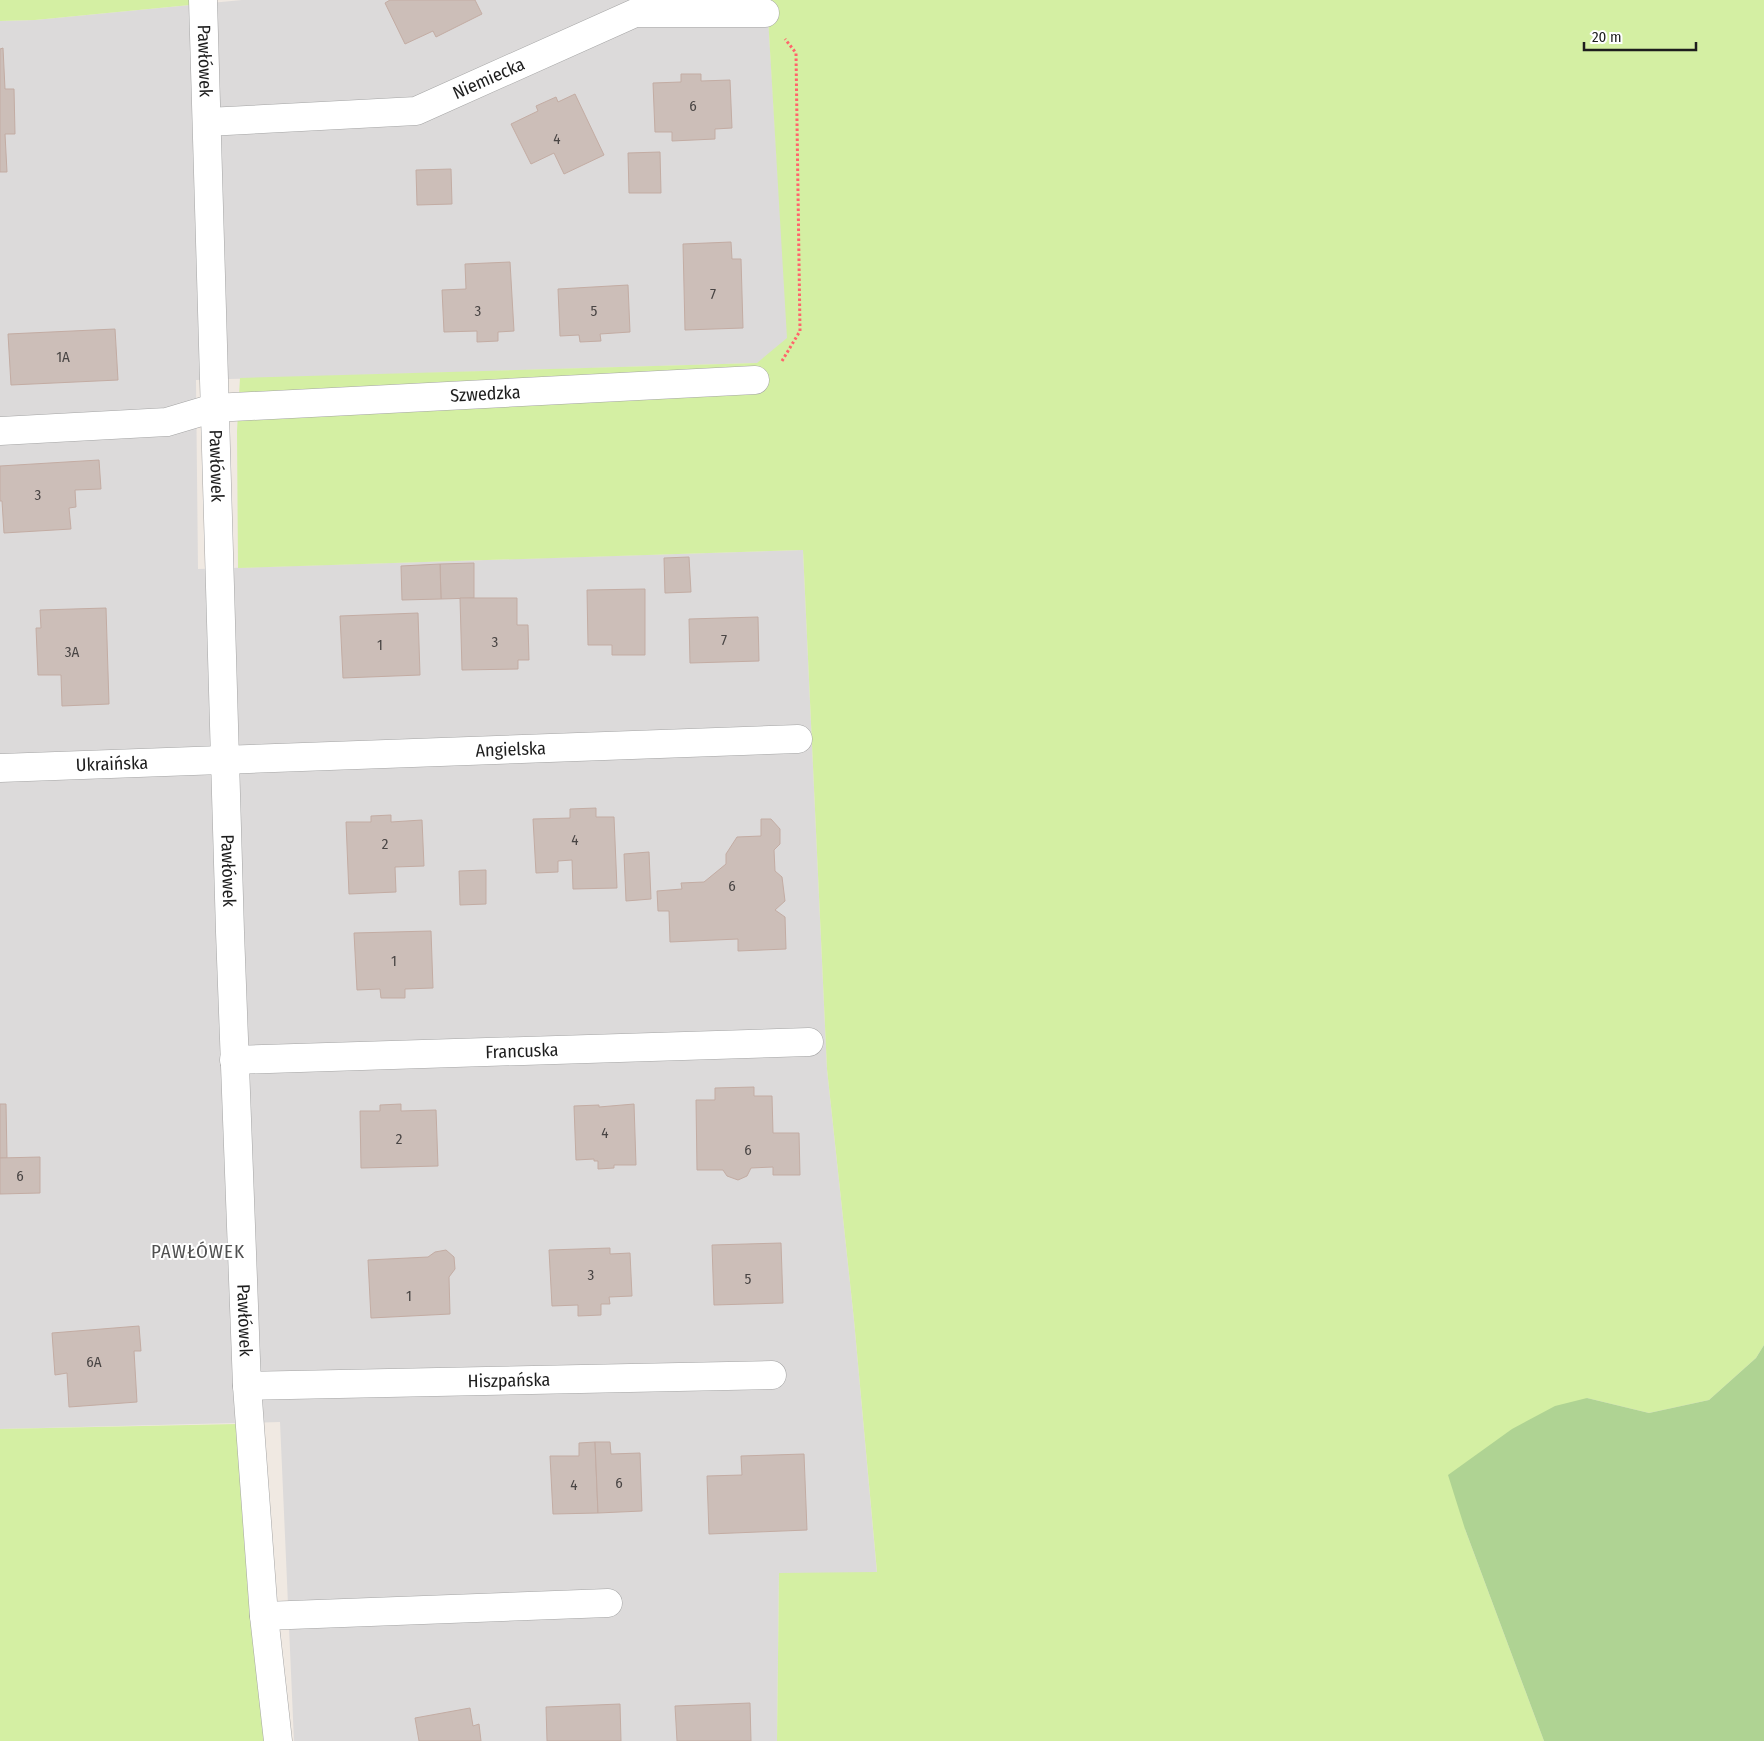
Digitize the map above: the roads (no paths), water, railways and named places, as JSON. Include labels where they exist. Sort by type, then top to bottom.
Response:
[{"type":"street","name":"Pawłówek","points":[[203,0],[234,1060],[247,1386],[264,1616],[278,1741]]},
{"type":"street","name":"Niemiecka","points":[[206,122],[416,111],[635,13],[765,13]]},
{"type":"street","name":"Szwedzka","points":[[0,431],[167,422],[214,408],[755,380]]},
{"type":"street","name":"Angielska","points":[[225,760],[798,739]]},
{"type":"street","name":"Ukraińska","points":[[0,768],[225,760]]},
{"type":"street","name":"Francuska","points":[[234,1060],[809,1042]]},
{"type":"street","name":"Hiszpańska","points":[[247,1386],[772,1375]]},
{"type":"street","points":[[264,1616],[608,1603]]},
{"type":"district","name":"PAWŁÓWEK","points":[[198,1251]]}]
